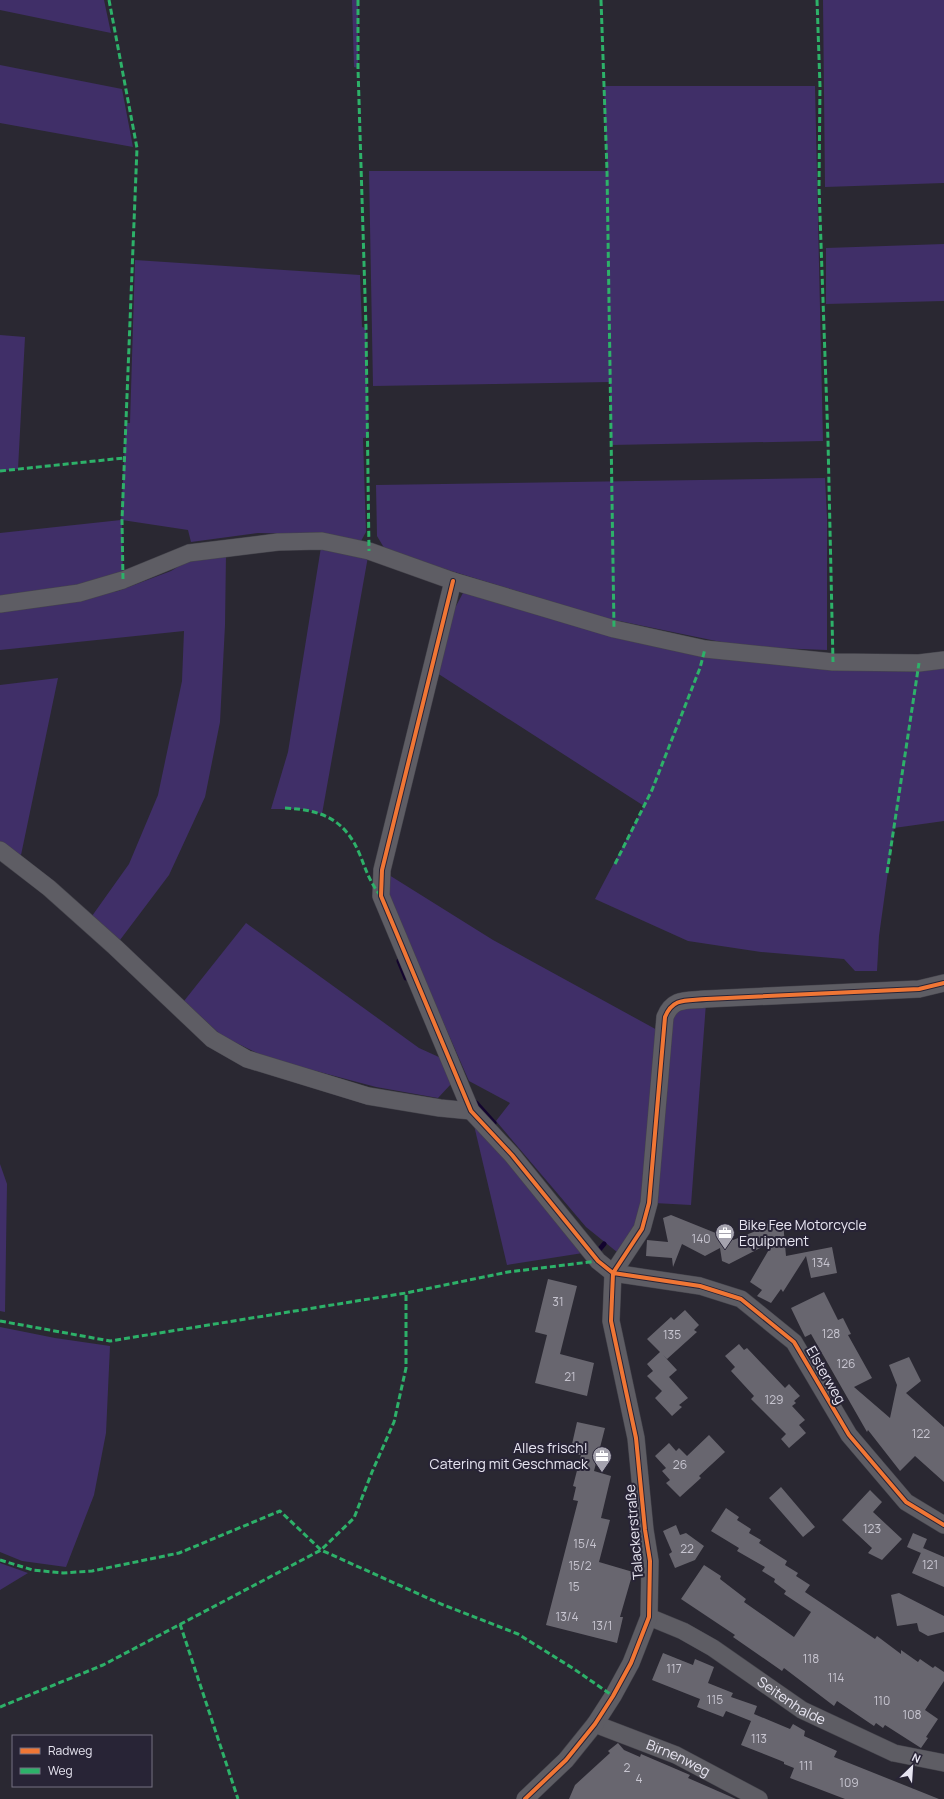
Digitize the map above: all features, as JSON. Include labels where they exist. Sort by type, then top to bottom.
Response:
[{"type":"street","points":[[0,604],[80,593],[123,580],[189,553],[278,542],[322,541],[370,551],[453,581],[614,629],[704,649],[833,662],[919,663],[944,660]]},
{"type":"street","points":[[453,581],[382,870],[381,896],[471,1111],[512,1155],[598,1261],[613,1273],[642,1229],[649,1202],[664,1017],[669,1008],[678,1002],[706,998],[919,989],[944,983]]},
{"type":"street","points":[[0,850],[49,888],[115,947],[212,1039],[247,1059],[368,1096],[440,1108],[471,1111]]},
{"type":"street","name":"Elsterweg","points":[[613,1273],[700,1286],[741,1299],[794,1342],[849,1435],[906,1502],[944,1525]]},
{"type":"street","name":"Talackerstraße","points":[[525,1799],[566,1760],[595,1724],[631,1663],[649,1617],[650,1561],[644,1530],[636,1438],[611,1321],[613,1273]]},
{"type":"street","name":"Seitenhalde","points":[[649,1617],[683,1631],[713,1648],[802,1710],[894,1753],[944,1763]]},
{"type":"street","name":"Birnenweg","points":[[595,1724],[676,1755],[759,1799]]},
{"type":"shaded area","points":[[0,0],[104,0],[111,33],[0,10]]},
{"type":"shaded area","points":[[352,0],[358,0],[358,68],[354,67]]},
{"type":"shaded area","points":[[823,0],[944,0],[944,183],[825,187]]},
{"type":"shaded area","points":[[0,65],[122,89],[133,147],[0,123]]},
{"type":"shaded area","points":[[604,86],[815,86],[823,441],[611,445],[610,382],[373,386],[369,171],[607,171]]},
{"type":"shaded area","points":[[944,244],[944,301],[826,304],[826,248]]},
{"type":"shaded area","points":[[135,260],[360,275],[362,327],[366,328],[368,437],[363,438],[366,532],[361,541],[316,534],[258,533],[191,542],[188,530],[122,520],[123,580],[0,604],[0,533],[121,520],[126,423],[130,423]]},
{"type":"shaded area","points":[[0,335],[25,337],[18,469],[0,471]]},
{"type":"shaded area","points":[[825,478],[827,518],[827,650],[745,647],[605,618],[386,551],[377,536],[376,485]]},
{"type":"shaded area","points":[[322,541],[369,551],[322,814],[305,809],[271,809],[288,752]]},
{"type":"shaded area","points":[[226,554],[225,625],[220,722],[205,797],[169,875],[120,940],[92,916],[129,864],[158,795],[182,681],[184,631],[0,650],[0,610],[52,603],[118,591],[171,571],[184,563]]},
{"type":"shaded area","points":[[464,591],[690,653],[944,666],[944,821],[894,828],[879,936],[877,971],[855,971],[844,959],[761,952],[688,941],[595,899],[644,806],[437,673],[455,608]]},
{"type":"shaded area","points":[[58,678],[21,855],[0,842],[0,685]]},
{"type":"shaded area","points":[[389,875],[493,940],[659,1031],[645,1200],[635,1229],[617,1252],[586,1227],[496,1121],[510,1103],[469,1081],[389,899]]},
{"type":"shaded area","points":[[246,923],[419,1048],[441,1058],[451,1084],[438,1098],[376,1087],[267,1058],[222,1036],[184,1001]]},
{"type":"shaded area","points":[[706,1003],[691,1205],[654,1203],[672,1018],[679,1006]]},
{"type":"shaded area","points":[[473,1121],[583,1253],[507,1265]]},
{"type":"shaded area","points":[[0,1164],[7,1184],[5,1312],[0,1311]]},
{"type":"shaded area","points":[[0,1327],[55,1338],[110,1346],[106,1433],[94,1495],[66,1567],[22,1561],[0,1552]]},
{"type":"shaded area","points":[[0,1563],[28,1573],[0,1590]]},
{"type":"building","points":[[671,1215],[733,1240],[756,1231],[756,1225],[783,1222],[786,1256],[832,1247],[837,1273],[811,1278],[806,1256],[783,1292],[781,1289],[771,1303],[757,1296],[762,1290],[750,1282],[774,1241],[729,1264],[722,1261],[720,1248],[705,1256],[682,1244],[673,1267],[672,1258],[646,1256],[647,1240],[668,1242],[663,1218]]},
{"type":"building","points":[[548,1279],[577,1286],[560,1354],[594,1363],[587,1396],[535,1383],[547,1335],[535,1332]]},
{"type":"building","points":[[824,1292],[838,1320],[843,1318],[851,1334],[848,1335],[872,1378],[854,1387],[890,1418],[897,1385],[889,1365],[909,1357],[921,1381],[906,1393],[944,1427],[944,1482],[915,1456],[900,1471],[868,1430],[867,1432],[811,1334],[805,1337],[791,1308]]},
{"type":"building","points":[[685,1310],[699,1325],[694,1330],[697,1332],[667,1359],[663,1355],[677,1370],[669,1377],[688,1398],[679,1405],[682,1407],[672,1416],[655,1398],[662,1391],[647,1376],[653,1371],[647,1364],[660,1352],[647,1339],[671,1317],[674,1320]]},
{"type":"building","points":[[739,1344],[744,1350],[747,1348],[785,1388],[789,1384],[800,1396],[794,1401],[796,1403],[792,1406],[805,1420],[799,1425],[806,1433],[789,1448],[781,1439],[786,1434],[751,1399],[754,1396],[731,1371],[735,1367],[725,1356]]},
{"type":"building","points":[[577,1422],[605,1428],[594,1471],[611,1476],[601,1518],[610,1520],[599,1562],[633,1572],[620,1617],[623,1617],[617,1643],[546,1625],[578,1501],[573,1500],[576,1487],[573,1486],[581,1455],[570,1453]]},
{"type":"building","points":[[709,1435],[725,1452],[699,1476],[701,1478],[680,1497],[666,1483],[670,1480],[662,1471],[666,1468],[655,1456],[669,1443],[676,1451],[679,1448],[687,1456]]},
{"type":"building","points":[[781,1487],[815,1527],[803,1537],[769,1498]]},
{"type":"building","points":[[870,1490],[882,1502],[873,1512],[902,1539],[882,1560],[868,1553],[872,1548],[842,1520]]},
{"type":"building","points":[[726,1508],[739,1517],[737,1520],[751,1529],[749,1533],[761,1540],[759,1543],[787,1561],[785,1565],[798,1573],[796,1576],[810,1585],[805,1592],[875,1639],[877,1636],[901,1654],[901,1650],[918,1662],[920,1659],[933,1668],[935,1666],[944,1672],[944,1681],[925,1710],[938,1719],[926,1737],[928,1738],[921,1748],[885,1725],[883,1728],[876,1723],[874,1726],[837,1701],[834,1706],[784,1668],[782,1671],[733,1637],[735,1635],[681,1599],[704,1565],[721,1576],[720,1579],[746,1599],[744,1602],[794,1637],[811,1612],[784,1594],[786,1591],[774,1582],[775,1579],[762,1571],[765,1567],[737,1551],[739,1548],[711,1531]]},
{"type":"building","points":[[676,1525],[680,1535],[686,1533],[704,1546],[695,1560],[675,1568],[669,1554],[672,1552],[663,1531]]},
{"type":"building","points":[[913,1533],[927,1539],[921,1553],[907,1547]]},
{"type":"building","points":[[923,1548],[944,1557],[944,1587],[912,1573]]},
{"type":"building","points":[[899,1593],[944,1616],[944,1632],[928,1636],[919,1631],[917,1623],[897,1626],[891,1595]]},
{"type":"building","points":[[663,1653],[693,1665],[695,1659],[714,1667],[708,1683],[733,1693],[731,1697],[757,1706],[754,1714],[790,1729],[793,1724],[805,1731],[804,1736],[837,1751],[834,1757],[939,1799],[845,1799],[790,1778],[794,1768],[784,1764],[784,1762],[741,1745],[751,1721],[726,1711],[723,1717],[697,1707],[700,1699],[652,1680]]},
{"type":"building","points":[[618,1743],[624,1750],[640,1757],[641,1754],[690,1775],[688,1778],[736,1799],[569,1799],[575,1785],[610,1753],[608,1751]]},
{"type":"waterway","points":[[399,961],[406,978]]},
{"type":"waterway","points":[[476,1103],[494,1123]]},
{"type":"waterway","points":[[599,1250],[604,1244]]},
{"type":"marked path","points":[[109,0],[137,148],[122,520],[123,580]]},
{"type":"marked path","points":[[358,0],[358,68],[366,328],[369,551]]},
{"type":"marked path","points":[[601,0],[607,171],[614,629]]},
{"type":"marked path","points":[[817,0],[820,86],[819,187],[828,441],[833,662]]},
{"type":"marked path","points":[[0,471],[124,458]]},
{"type":"marked path","points":[[615,864],[652,790],[700,668],[705,649]]},
{"type":"marked path","points":[[887,873],[919,663]]},
{"type":"marked path","points":[[285,808],[321,814],[339,825],[354,843],[371,881],[381,896]]},
{"type":"marked path","points":[[0,1321],[110,1341],[406,1293],[508,1272],[598,1261]]},
{"type":"marked path","points":[[0,1707],[103,1665],[321,1550],[354,1518],[394,1422],[406,1368],[406,1293]]},
{"type":"marked path","points":[[0,1560],[33,1570],[63,1573],[92,1571],[179,1553],[280,1511],[321,1550],[441,1604],[518,1634],[574,1669],[613,1696]]},
{"type":"marked path","points":[[180,1624],[238,1799]]},
{"type":"cycle path","points":[[453,581],[382,870],[381,896],[471,1111],[512,1155],[598,1261],[613,1273],[700,1286],[741,1299],[794,1342],[849,1435],[906,1502],[944,1525]]},
{"type":"cycle path","points":[[525,1799],[566,1760],[595,1724],[613,1696],[631,1663],[649,1617],[650,1561],[645,1530],[636,1438],[611,1321],[613,1273],[642,1229],[649,1203],[665,1017],[668,1011],[676,1003],[687,1000],[919,989],[944,983]]},
{"type":"place","name":"Bike Fee Motorcycle Equipment","points":[[725,1250]]},
{"type":"place","name":"Alles frisch! Catering mit Geschmack","points":[[602,1473]]}]
